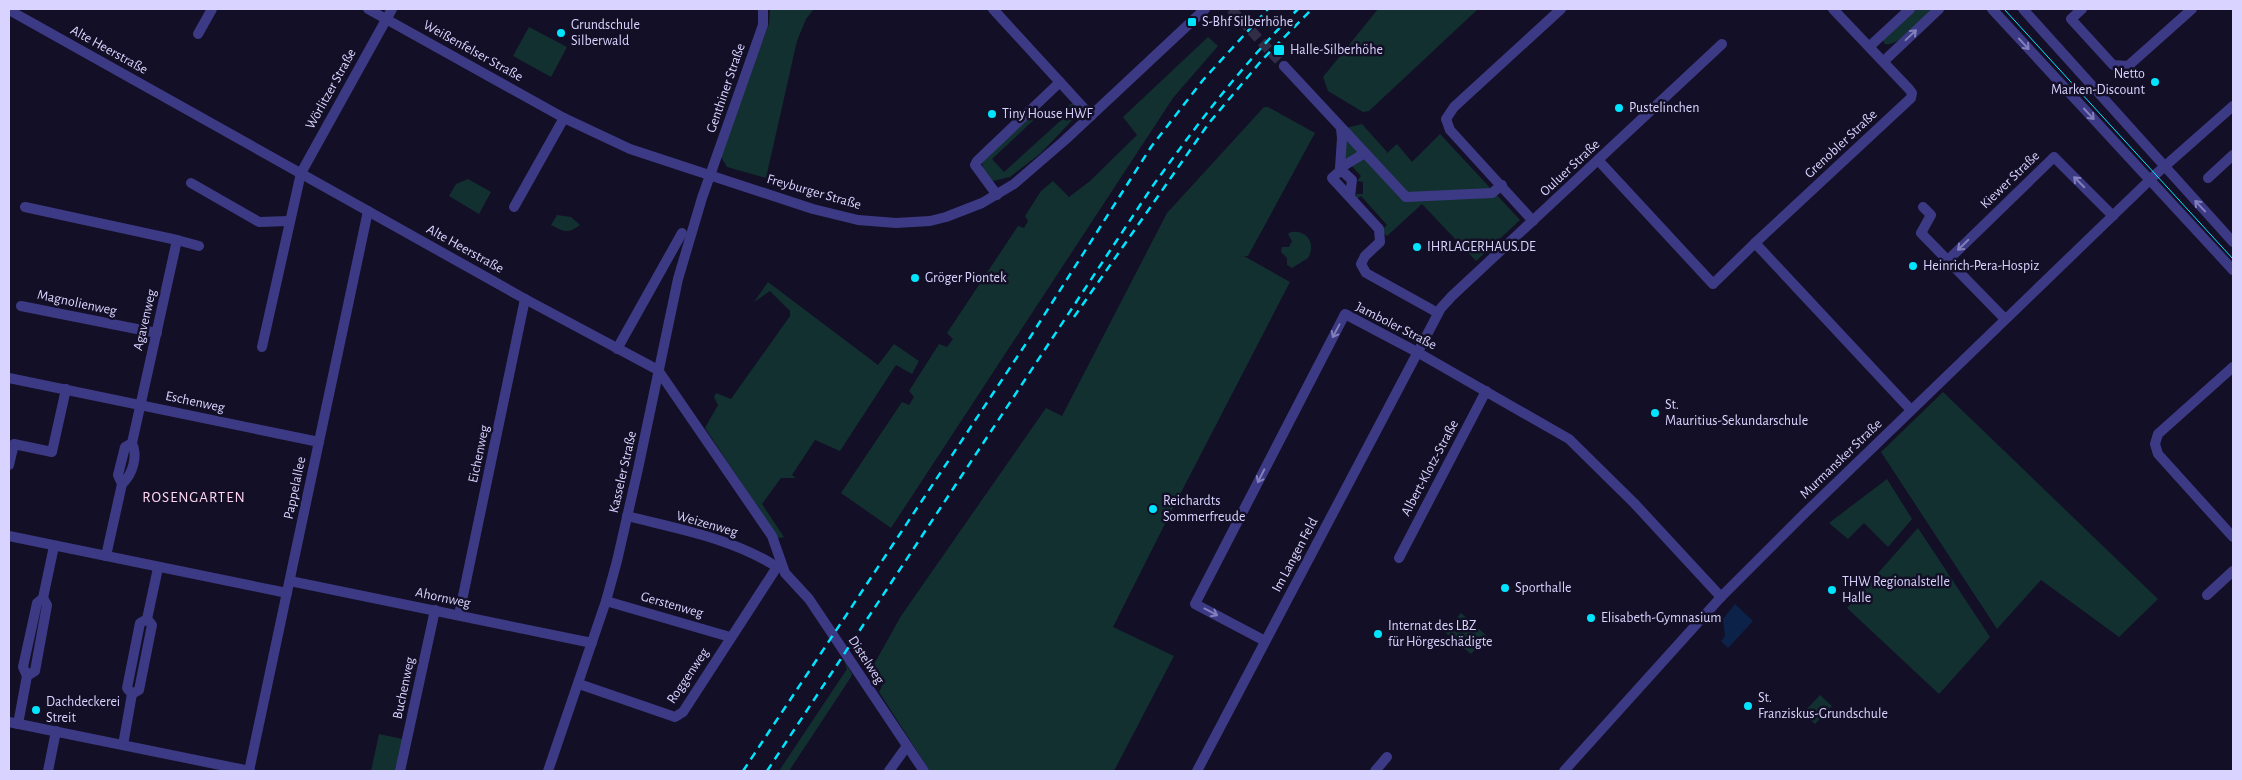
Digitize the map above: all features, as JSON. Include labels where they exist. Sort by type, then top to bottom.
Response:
[{"type":"street","points":[[198,34],[212,9]]},
{"type":"street","name":"Weißenfelser Straße","points":[[368,9],[564,118],[630,149],[711,175]]},
{"type":"street","name":"Wörlitzer Straße","points":[[301,173],[392,9]]},
{"type":"street","name":"Genthiner Straße","points":[[711,175],[763,25],[763,9]]},
{"type":"street","points":[[993,9],[1091,116]]},
{"type":"street","name":"Freyburger Straße","points":[[711,175],[813,209],[858,220],[882,223],[930,221],[963,211],[997,195],[1038,164],[1205,9]]},
{"type":"street","points":[[1533,221],[1450,130],[1446,119],[1454,107],[1561,9]]},
{"type":"street","points":[[1833,9],[1884,61],[1939,9]]},
{"type":"street","points":[[1870,46],[1910,9]]},
{"type":"street","points":[[1992,9],[2233,270]]},
{"type":"street","points":[[2022,9],[2233,242]]},
{"type":"street","points":[[2082,9],[2071,19],[2113,65],[2128,66],[2192,9]]},
{"type":"street","name":"Alte Heerstraße","points":[[9,10],[368,211],[658,370],[772,536],[779,567]]},
{"type":"street","name":"Ouluer Straße","points":[[1417,352],[1438,313],[1452,296],[1722,44]]},
{"type":"street","name":"Grenobler Straße","points":[[1598,160],[1713,284],[1911,98],[1912,93],[1909,88],[1884,61]]},
{"type":"street","points":[[1284,66],[1406,197],[1492,193],[1502,185]]},
{"type":"street","points":[[997,195],[975,165],[977,161],[1060,82]]},
{"type":"street","name":"Murmansker Straße","points":[[1564,771],[1721,597],[2150,179],[2233,106]]},
{"type":"street","points":[[514,207],[564,118]]},
{"type":"street","points":[[1341,128],[1340,168],[1365,153]]},
{"type":"street","points":[[2208,178],[2233,155]]},
{"type":"street","name":"Kiewer Straße","points":[[1948,260],[2054,157],[2113,216]]},
{"type":"street","points":[[262,348],[301,173]]},
{"type":"street","name":"Kasseler Straße","points":[[548,771],[606,600],[627,516],[678,279],[702,198],[711,175]]},
{"type":"street","points":[[190,183],[259,222],[289,221]]},
{"type":"street","points":[[1350,197],[1379,229],[1381,235],[1380,242],[1362,260],[1361,264],[1366,273],[1438,313]]},
{"type":"street","points":[[25,207],[199,246]]},
{"type":"street","points":[[1923,207],[1931,215],[1921,233],[2005,319]]},
{"type":"street","name":"Pappelallee","points":[[249,771],[368,211]]},
{"type":"street","points":[[617,349],[682,233]]},
{"type":"street","name":"Agavenweg","points":[[140,405],[177,240]]},
{"type":"street","points":[[1755,244],[1911,410]]},
{"type":"street","name":"Eichenweg","points":[[459,615],[525,298]]},
{"type":"street","name":"Magnolienweg","points":[[21,306],[157,334]]},
{"type":"street","name":"Jamboler Straße","points":[[1265,641],[1195,604],[1345,314],[1417,352],[1569,439],[1634,503],[1721,597]]},
{"type":"street","name":"Im Langen Feld","points":[[1197,771],[1417,352]]},
{"type":"street","points":[[2233,366],[2158,434],[2155,444],[2158,454],[2233,537]]},
{"type":"street","name":"Eschenweg","points":[[9,378],[319,442]]},
{"type":"street","points":[[9,465],[14,444],[52,452],[66,389]]},
{"type":"street","name":"Albert-Klotz-Straße","points":[[1399,558],[1486,391]]},
{"type":"street","points":[[106,556],[122,484],[130,478],[136,452],[132,443],[140,405]]},
{"type":"street","name":"Weizenweg","points":[[627,516],[717,539],[747,550],[779,567]]},
{"type":"street","points":[[9,536],[287,593]]},
{"type":"street","points":[[54,546],[43,598],[37,603],[23,667],[27,676],[13,723],[249,771]]},
{"type":"street","name":"Roggenweg","points":[[579,684],[675,718],[683,712],[730,637],[779,567]]},
{"type":"street","name":"Distelweg","points":[[779,567],[809,598],[924,771]]},
{"type":"street","points":[[122,745],[132,694],[128,688],[140,623],[147,619],[158,568]]},
{"type":"street","points":[[2206,595],[2233,571]]},
{"type":"street","name":"Ahornweg","points":[[290,581],[592,643]]},
{"type":"street","name":"Gerstenweg","points":[[606,600],[730,637]]},
{"type":"street","name":"Buchenweg","points":[[400,771],[434,610]]},
{"type":"street","points":[[48,771],[56,732]]},
{"type":"street","points":[[889,771],[907,746]]},
{"type":"street","points":[[1375,771],[1387,757]]},
{"type":"green space","points":[[770,9],[814,9],[806,19],[797,41],[766,178],[727,167],[720,155],[769,24]]},
{"type":"green space","points":[[1378,9],[1478,9],[1369,111],[1363,112],[1328,91],[1323,77]]},
{"type":"green space","points":[[1915,9],[1933,9],[1904,37],[1891,44],[1885,44],[1883,41],[1885,37]]},
{"type":"green space","points":[[529,27],[567,47],[551,77],[513,56]]},
{"type":"green space","points":[[1208,37],[1218,46],[1173,98],[891,528],[841,493],[902,402],[909,405],[914,397],[909,391],[939,344],[947,347],[953,339],[947,333],[1018,226],[1024,228],[1028,221],[1025,216],[1041,191],[1053,181],[1069,197],[1090,181],[1137,135],[1123,117]]},
{"type":"green space","points":[[1073,103],[1079,113],[1041,153],[1010,177],[993,181],[983,169],[982,162],[1036,110],[1040,114],[992,159],[1004,172],[1069,113],[1064,108]]},
{"type":"green space","points":[[1264,107],[1268,107],[1315,133],[1248,256],[1244,256],[1290,282],[1113,627],[1174,656],[1114,771],[930,771],[879,692],[884,682],[873,666],[901,616],[1046,408],[1062,416],[1167,213]]},
{"type":"green space","points":[[1362,124],[1387,152],[1386,154],[1397,144],[1412,162],[1440,134],[1520,220],[1476,261],[1422,204],[1387,236],[1381,231],[1387,225],[1361,196],[1356,199],[1356,194],[1363,194],[1363,182],[1357,181],[1361,176],[1349,163],[1344,167],[1342,129]]},
{"type":"green space","points":[[468,179],[491,192],[479,214],[449,196],[456,184]]},
{"type":"green space","points":[[557,215],[571,217],[580,225],[569,231],[559,229],[551,225]]},
{"type":"green space","points":[[1291,232],[1302,233],[1311,243],[1308,258],[1292,268],[1287,265],[1287,258],[1281,252],[1282,247],[1289,247],[1292,241],[1288,234]]},
{"type":"green space","points":[[768,282],[878,365],[894,344],[919,361],[912,374],[896,365],[840,451],[815,440],[792,475],[796,478],[781,478],[762,504],[784,537],[778,538],[705,428],[718,405],[714,397],[716,393],[731,399],[790,316],[790,311],[770,291],[754,302]]},
{"type":"green space","points":[[1943,392],[2158,599],[2119,637],[2041,580],[1997,629],[1881,452]]},
{"type":"green space","points":[[1887,479],[1912,519],[1888,547],[1864,523],[1848,539],[1829,523]]},
{"type":"green space","points":[[1918,528],[1990,637],[1939,694],[1847,608]]},
{"type":"green space","points":[[1461,613],[1487,636],[1471,654],[1445,632]]},
{"type":"green space","points":[[844,660],[852,674],[851,677],[789,771],[779,771],[847,669]]},
{"type":"green space","points":[[1820,695],[1832,706],[1815,724],[1803,713]]},
{"type":"green space","points":[[379,734],[403,739],[396,771],[371,771]]},
{"type":"water","points":[[1735,604],[1753,621],[1728,648],[1721,641],[1725,636],[1723,619]]},
{"type":"tunnel","points":[[1231,9],[1284,66]]},
{"type":"tram line","points":[[2004,9],[2233,259]]},
{"type":"railway","points":[[743,771],[1029,339],[1151,147],[1203,80],[1268,9]]},
{"type":"railway","points":[[767,771],[1152,187],[1221,95],[1258,51],[1298,9]]},
{"type":"railway","points":[[1074,317],[1209,123],[1262,60],[1312,9]]},
{"type":"place","name":"S-Bhf Silberhöhe","points":[[1192,22]]},
{"type":"place","name":"Grundschule Silberwald","points":[[561,33]]},
{"type":"place","name":"Halle-Silberhöhe","points":[[1279,50]]},
{"type":"place","name":"Netto Marken-Discount","points":[[2155,82]]},
{"type":"place","name":"Pustelinchen","points":[[1619,108]]},
{"type":"place","name":"Tiny House HWF","points":[[992,114]]},
{"type":"place","name":"IHRLAGERHAUS.DE","points":[[1417,247]]},
{"type":"place","name":"Heinrich-Pera-Hospiz","points":[[1913,266]]},
{"type":"place","name":"Gröger Piontek","points":[[915,278]]},
{"type":"place","name":"St. Mauritius-Sekundarschule","points":[[1655,413]]},
{"type":"place","name":"Reichardts Sommerfreude","points":[[1153,509]]},
{"type":"place","name":"Sporthalle","points":[[1505,588]]},
{"type":"place","name":"THW Regionalstelle Halle","points":[[1832,590]]},
{"type":"place","name":"Elisabeth-Gymnasium","points":[[1591,618]]},
{"type":"place","name":"Internat des LBZ für Hörgeschädigte","points":[[1378,634]]},
{"type":"place","name":"St. Franziskus-Grundschule","points":[[1748,706]]},
{"type":"place","name":"Dachdeckerei Streit","points":[[36,710]]},
{"type":"district","name":"ROSENGARTEN","points":[[194,497]]}]
